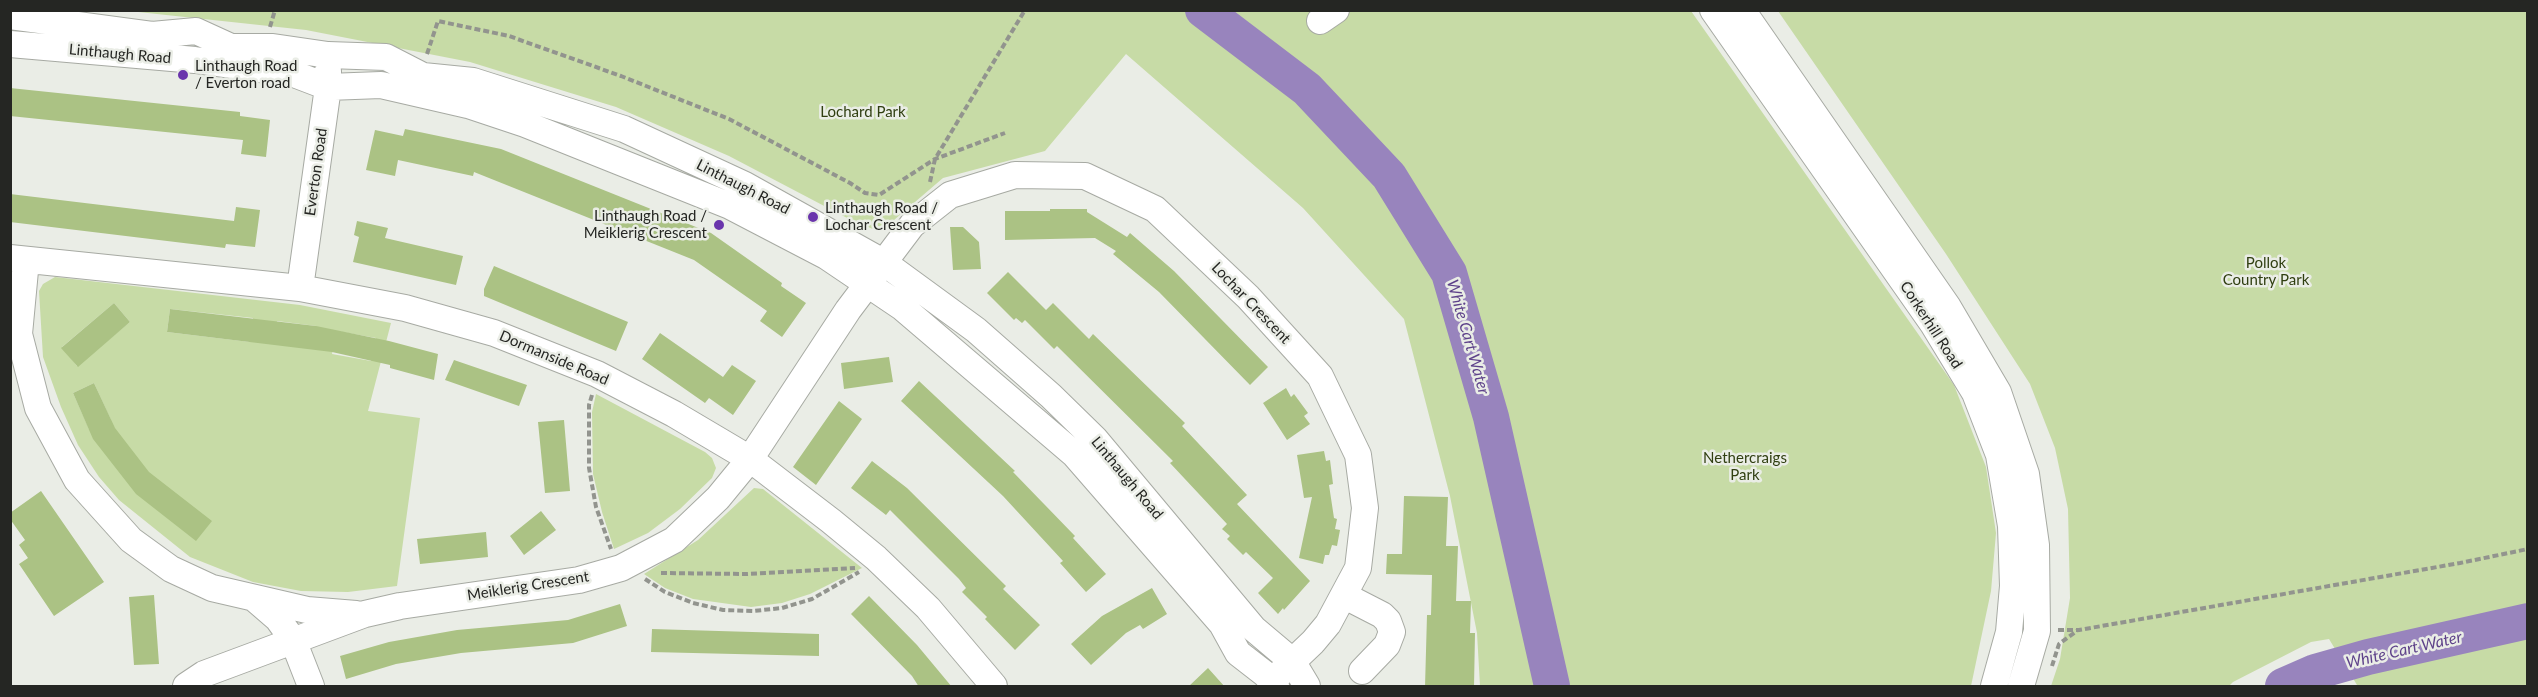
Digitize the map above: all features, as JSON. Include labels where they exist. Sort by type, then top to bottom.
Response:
[{"type":"street","name":"Corkerhill Road","points":[[1713,10],[1933,324],[1976,393],[1999,455],[2011,526],[2013,586],[2008,632],[1994,687]]},
{"type":"street","name":"Corkerhill Road","points":[[1742,10],[1948,307],[1998,392],[2026,474],[2036,545],[2037,631],[2021,687]]},
{"type":"street","name":"Linthaugh Road","points":[[10,16],[152,35],[196,31],[231,47],[273,47],[328,56],[386,57],[423,76],[473,81],[624,129],[745,185],[883,262],[976,330],[1051,396],[1095,439],[1254,629],[1292,661],[1307,687]]},
{"type":"street","name":"Linthaugh Road","points":[[10,44],[206,62],[294,74],[328,87],[381,85],[468,105],[525,124],[730,206],[826,256],[903,308],[1080,458],[1222,624],[1238,653],[1274,684]]},
{"type":"street","name":"Everton Road","points":[[300,288],[328,87],[328,56]]},
{"type":"street","name":"Lochar Crescent","points":[[883,262],[912,225],[950,195],[1015,175],[1085,176],[1155,209],[1248,297],[1320,376],[1358,455],[1365,508],[1358,568],[1345,596],[1328,624],[1292,661],[1274,684]]},
{"type":"street","name":"Dormanside Road","points":[[18,259],[300,288],[405,308],[494,333],[597,374],[674,414],[750,459],[876,558],[928,608],[994,687]]},
{"type":"street","points":[[18,259],[19,334],[38,408],[77,480],[131,540],[171,568],[212,588],[307,610],[364,614]]},
{"type":"street","name":"Meiklerig Crescent","points":[[186,687],[204,674],[364,614],[400,606],[579,580],[621,568],[674,540],[718,498],[750,459],[883,262]]},
{"type":"street","points":[[1345,596],[1382,615],[1388,621],[1392,633],[1387,645],[1362,671]]},
{"type":"street","points":[[256,600],[279,619],[293,640],[311,687]]},
{"type":"path","points":[[924,216],[935,159],[1025,10]]},
{"type":"path","points":[[417,56],[426,58],[438,21],[509,36],[621,76],[729,119],[850,183],[865,194],[879,195],[935,159],[1005,133]]},
{"type":"path","points":[[589,405],[589,468],[596,507],[608,543]]},
{"type":"path","points":[[2049,676],[2059,644],[2079,630],[2528,549]]},
{"type":"path","points":[[641,577],[664,592],[693,603],[723,610],[753,611],[782,608],[812,599],[865,568],[746,574],[658,573]]},
{"type":"green space","name":"Nethercraigs Park","points":[[129,11],[1691,11],[1954,385],[1986,467],[1996,533],[1991,591],[1971,686],[1480,686],[1477,633],[1450,496],[1404,319],[1303,208],[1126,54],[1045,151],[943,178],[880,232],[849,219],[729,156],[616,107],[470,62],[306,30]]},
{"type":"green space","name":"Pollok Country Park","points":[[1778,11],[2527,11],[2527,686],[2355,686],[2357,685],[2329,639],[2311,642],[2229,686],[2051,686],[2060,659],[2070,598],[2068,509],[2055,448],[2030,384],[1946,254]]},
{"type":"green space","points":[[55,277],[300,305],[391,323],[368,411],[420,418],[397,586],[348,592],[301,591],[253,582],[190,557],[119,500],[99,477],[78,445],[43,357],[39,291],[43,284]],"holes":[[[114,303],[130,322],[77,366],[62,347]],[[170,309],[253,318],[250,342],[167,332]],[[277,321],[316,326],[273,344]],[[337,331],[376,338],[371,361],[332,354]],[[94,383],[111,420],[89,429],[73,393]]]},
{"type":"green space","points":[[596,394],[705,452],[712,458],[716,468],[712,478],[680,509],[648,533],[614,549],[593,474],[592,412]]},
{"type":"green space","points":[[754,488],[763,489],[862,568],[810,594],[782,603],[751,607],[693,599],[665,588],[644,574],[698,540]]},
{"type":"building","points":[[10,88],[240,112],[240,116],[270,120],[266,157],[241,154],[243,140],[10,116]]},
{"type":"building","points":[[405,129],[501,149],[711,233],[782,283],[781,286],[806,303],[782,337],[760,321],[767,311],[694,260],[474,172],[473,176],[398,160],[395,176],[366,170],[375,130],[403,136]]},
{"type":"building","points":[[10,194],[234,221],[236,207],[260,210],[255,247],[226,244],[225,248],[10,222]]},
{"type":"building","points":[[1050,209],[1087,209],[1087,212],[1127,237],[1130,233],[1174,271],[1268,367],[1250,385],[1159,292],[1113,254],[1116,251],[1095,238],[1005,240],[1005,211],[1050,211]]},
{"type":"building","points":[[357,221],[388,228],[385,238],[463,256],[456,285],[353,262],[359,237],[354,235]]},
{"type":"building","points":[[950,227],[963,227],[979,242],[981,269],[953,270]]},
{"type":"building","points":[[494,266],[628,322],[616,351],[484,296],[484,289]]},
{"type":"building","points":[[1008,272],[1046,310],[1053,303],[1089,339],[1093,334],[1185,423],[1182,426],[1247,495],[1237,504],[1310,581],[1284,610],[1283,608],[1278,614],[1258,593],[1273,578],[1246,552],[1243,555],[1227,539],[1230,536],[1222,529],[1227,524],[1170,463],[1173,461],[1057,346],[1054,349],[1025,320],[1022,323],[1016,318],[1014,320],[987,293]]},
{"type":"building","points":[[114,303],[130,322],[78,367],[61,348]]},
{"type":"building","points":[[170,309],[316,326],[438,354],[434,380],[390,368],[390,365],[332,352],[167,332]]},
{"type":"building","points":[[660,333],[723,377],[732,365],[756,381],[733,415],[709,398],[705,403],[642,359]]},
{"type":"building","points":[[889,357],[893,382],[844,389],[841,363]]},
{"type":"building","points":[[454,360],[527,385],[519,406],[445,380]]},
{"type":"building","points":[[919,381],[1015,471],[1013,472],[1075,536],[1073,538],[1106,574],[1086,592],[1060,563],[1063,561],[1003,496],[901,401]]},
{"type":"building","points":[[94,383],[115,428],[149,472],[212,521],[196,541],[136,494],[93,439],[73,393]]},
{"type":"building","points":[[1286,388],[1291,397],[1294,394],[1308,413],[1304,416],[1310,424],[1287,440],[1263,403]]},
{"type":"building","points":[[839,401],[862,419],[816,485],[793,467]]},
{"type":"building","points":[[564,420],[570,491],[545,493],[538,422]]},
{"type":"building","points":[[1324,451],[1326,461],[1330,460],[1333,484],[1329,485],[1334,518],[1337,519],[1335,529],[1340,530],[1337,546],[1332,545],[1329,555],[1325,555],[1323,564],[1299,558],[1312,497],[1304,498],[1297,455]]},
{"type":"building","points":[[872,461],[907,488],[1006,586],[1003,589],[1040,625],[1015,650],[962,592],[966,588],[959,579],[890,510],[886,515],[851,488]]},
{"type":"building","points":[[41,491],[104,582],[54,616],[19,564],[28,558],[19,545],[25,540],[10,519],[10,513]]},
{"type":"building","points":[[1404,496],[1448,497],[1446,546],[1458,546],[1456,601],[1471,601],[1470,633],[1475,633],[1474,687],[1425,687],[1427,615],[1431,615],[1432,575],[1386,574],[1387,554],[1402,554]]},
{"type":"building","points":[[541,511],[556,530],[524,555],[510,536]]},
{"type":"building","points":[[486,532],[488,557],[420,564],[417,539]]},
{"type":"building","points":[[1152,588],[1167,614],[1143,629],[1140,625],[1126,633],[1091,665],[1071,644],[1102,616]]},
{"type":"building","points":[[154,595],[159,664],[134,665],[129,597]]},
{"type":"building","points":[[869,596],[917,645],[952,687],[919,687],[912,676],[851,614]]},
{"type":"building","points":[[620,604],[627,626],[573,643],[461,653],[396,664],[346,679],[340,656],[389,642],[457,630],[568,620]]},
{"type":"building","points":[[652,629],[819,634],[819,656],[651,652]]},
{"type":"building","points":[[1208,668],[1225,687],[1188,687]]},
{"type":"waterway","name":"White Cart Water","points":[[1203,10],[1307,89],[1389,176],[1449,273],[1491,417],[1552,686]]},
{"type":"waterway","name":"White Cart Water","points":[[2283,686],[2315,672],[2368,657],[2528,621]]},
{"type":"place","name":"Linthaugh Road / Everton road","points":[[183,75]]},
{"type":"place","name":"Linthaugh Road / Lochar Crescent","points":[[813,217]]},
{"type":"place","name":"Linthaugh Road / Meiklerig Crescent","points":[[719,225]]},
{"type":"park label","name":"Lochard Park","points":[[863,112]]}]
